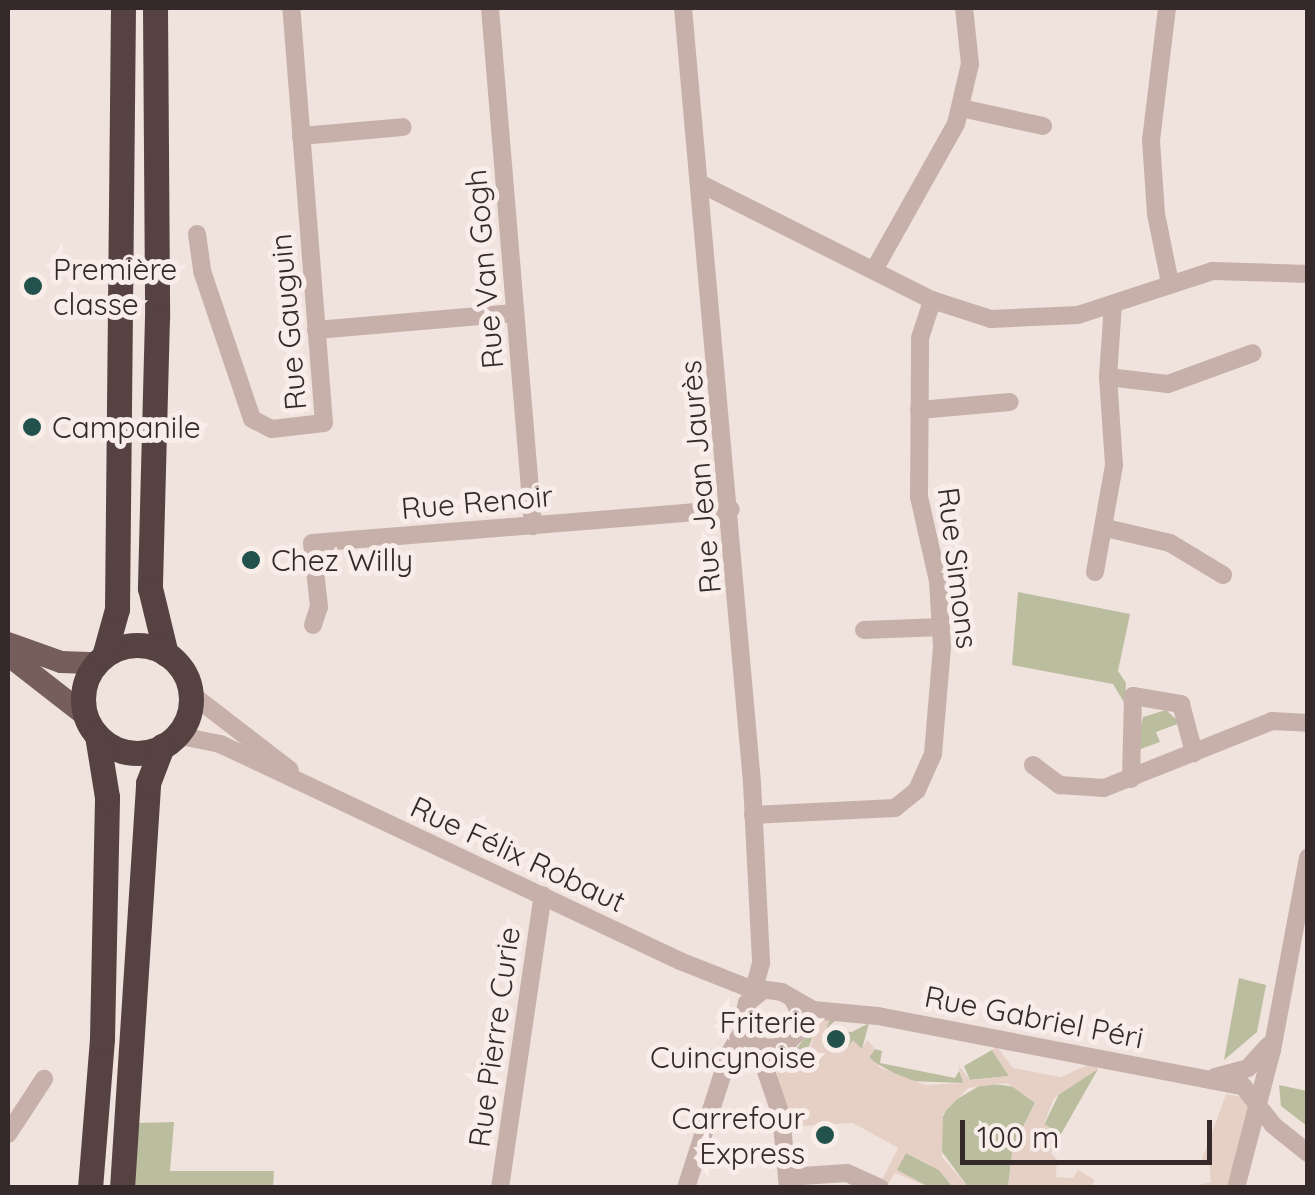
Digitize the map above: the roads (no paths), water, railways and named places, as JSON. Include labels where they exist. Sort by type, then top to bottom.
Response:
[{"type":"highway","points":[[90,1188],[107,773],[84,688],[117,618],[123,8]]},
{"type":"highway","points":[[154,8],[158,317],[150,588],[166,654]]},
{"type":"highway","points":[[100,660],[138,645],[166,654],[182,670],[190,693],[148,783],[122,1188]]},
{"type":"highway","points":[[91,725],[128,752],[169,740]]},
{"type":"main road","points":[[8,643],[61,662],[100,660]]},
{"type":"main road","points":[[8,654],[91,725]]},
{"type":"street","name":"Rue Gauguin","points":[[197,234],[202,270],[248,412],[262,426],[324,423],[290,8]]},
{"type":"street","name":"Rue Van Gogh","points":[[490,8],[534,526]]},
{"type":"street","name":"Rue Jean Jaurès","points":[[683,8],[703,185],[731,509],[762,1001]]},
{"type":"street","points":[[874,270],[936,168],[961,108],[970,52],[964,8]]},
{"type":"street","points":[[1166,8],[1151,140],[1170,283]]},
{"type":"street","points":[[961,108],[1043,126]]},
{"type":"street","points":[[301,136],[403,127]]},
{"type":"street","points":[[703,185],[932,300],[1014,321],[1066,318],[1170,283],[1243,268],[1308,274]]},
{"type":"street","name":"Rue Simons","points":[[753,815],[877,812],[914,794],[937,740],[941,627],[937,573],[919,504],[920,338],[932,300]]},
{"type":"street","points":[[1095,572],[1106,528],[1114,454],[1108,378],[1114,304]]},
{"type":"street","points":[[316,330],[514,313]]},
{"type":"street","points":[[1108,378],[1168,384],[1253,353]]},
{"type":"street","points":[[919,410],[1010,402]]},
{"type":"street","name":"Rue Renoir","points":[[313,626],[319,607],[312,543],[731,509]]},
{"type":"street","points":[[1106,528],[1170,542],[1223,575]]},
{"type":"street","points":[[864,630],[941,627]]},
{"type":"street","name":"Rue Félix Robaut","points":[[190,693],[207,712],[333,797]]},
{"type":"street","points":[[1132,779],[1133,696],[1181,704],[1194,753]]},
{"type":"street","points":[[1033,765],[1068,788],[1104,788],[1272,721],[1308,724]]},
{"type":"street","name":"Rue Félix Robaut","points":[[169,740],[220,744],[680,961],[724,978],[762,1001]]},
{"type":"street","points":[[1236,1188],[1249,1147],[1308,857]]},
{"type":"street","name":"Rue Pierre Curie","points":[[500,1188],[543,895]]},
{"type":"street","points":[[724,978],[744,970],[761,943]]},
{"type":"street","name":"Rue Jean Jaurès","points":[[761,943],[762,1001]]},
{"type":"street","name":"Rue Félix Robaut","points":[[680,961],[725,991],[762,1001]]},
{"type":"street","points":[[757,1044],[780,1047],[794,1037],[800,1015],[762,1001]]},
{"type":"street","points":[[762,1001],[757,1044],[773,1076],[788,1182],[847,1173],[880,1188]]},
{"type":"street","points":[[686,1188],[729,1054],[762,1001]]},
{"type":"street","name":"Rue Gabriel Péri","points":[[762,1001],[1210,1077],[1246,1087],[1257,1104],[1302,1150]]},
{"type":"street","points":[[1210,1077],[1256,1062],[1277,1018]]},
{"type":"street","points":[[8,1134],[44,1079]]},
{"type":"street","points":[[1249,1147],[1272,1136],[1302,1150]]},
{"type":"place","name":"Première classe","points":[[33,286]]},
{"type":"place","name":"Campanile","points":[[32,427]]},
{"type":"place","name":"Chez Willy","points":[[251,560]]},
{"type":"place","name":"Friterie Cuincynoise","points":[[836,1039]]},
{"type":"place","name":"Carrefour Express","points":[[825,1135]]}]
